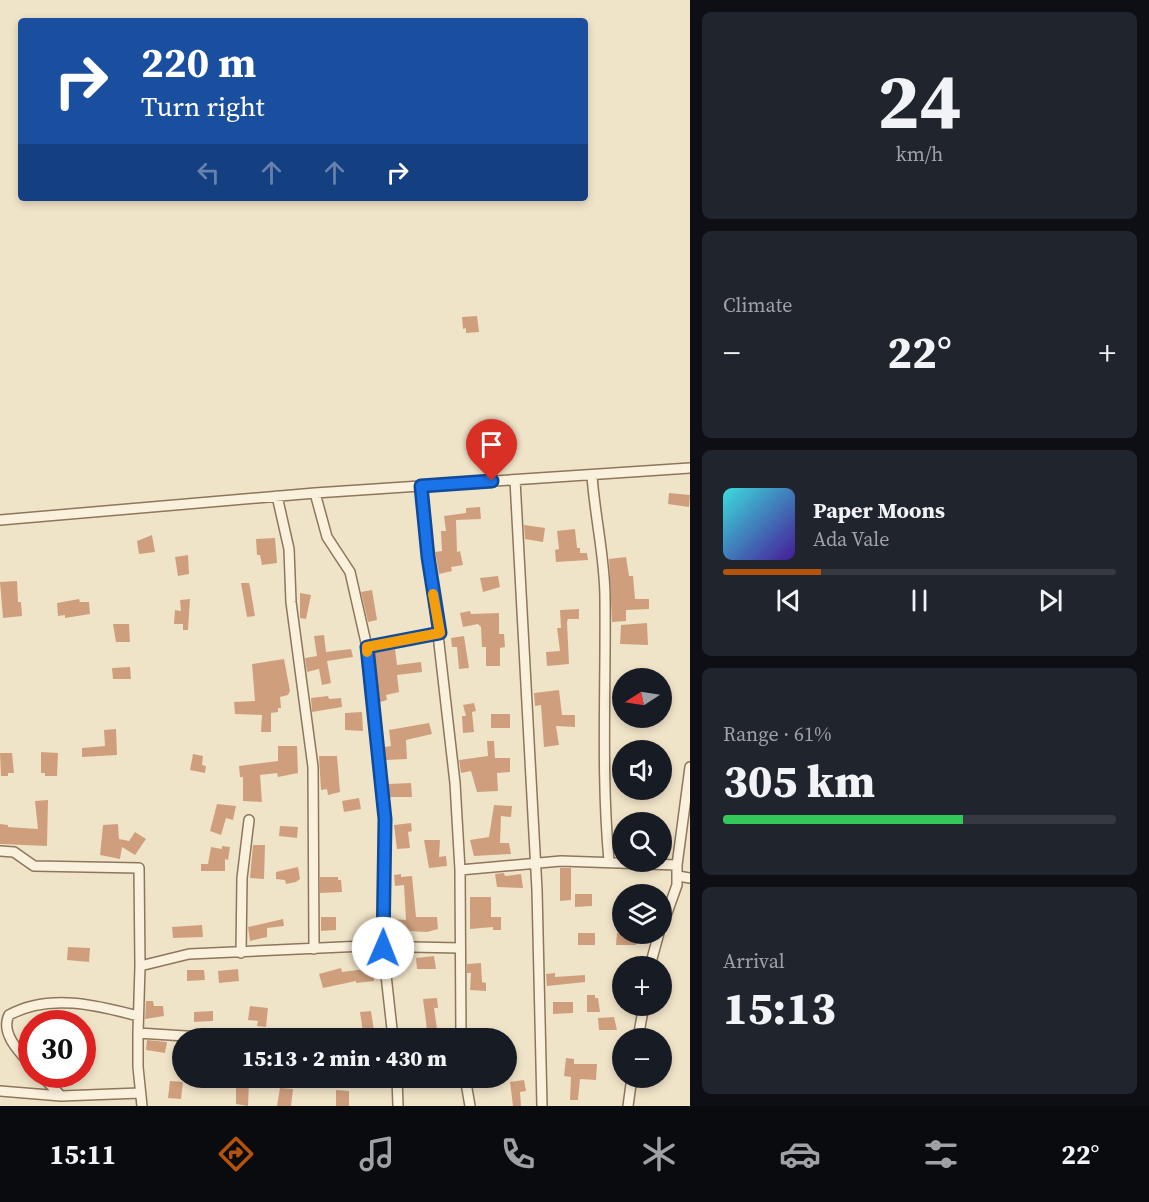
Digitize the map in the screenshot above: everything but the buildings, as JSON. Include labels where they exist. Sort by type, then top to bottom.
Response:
[{"type":"street","points":[[0,519],[315,493],[690,468]]},
{"type":"street","points":[[592,476],[594,512],[603,552],[603,748],[609,861]]},
{"type":"street","points":[[515,480],[535,862],[542,1106]]},
{"type":"street","points":[[421,486],[428,557],[440,633],[455,783],[460,870],[461,1028]]},
{"type":"street","points":[[315,493],[327,537],[350,572],[367,647],[385,819],[383,948],[392,1028]]},
{"type":"street","points":[[277,496],[289,549],[291,602],[313,766],[314,949]]},
{"type":"street","points":[[367,647],[440,633]]},
{"type":"street","points":[[672,895],[678,876],[677,865],[690,767]]},
{"type":"street","points":[[241,953],[242,878],[249,820]]},
{"type":"street","points":[[0,851],[14,852],[34,866],[139,868],[138,1033],[142,1106]]},
{"type":"street","points":[[460,870],[535,862],[609,861],[677,865]]},
{"type":"street","points":[[678,876],[690,878]]},
{"type":"street","points":[[140,966],[189,954],[364,946],[460,948]]},
{"type":"street","points":[[18,1048],[5,1028],[9,1015],[18,1010],[53,1004],[80,1003],[138,1016]]},
{"type":"street","points":[[138,1033],[172,1035]]},
{"type":"street","points":[[53,1088],[61,1096]]},
{"type":"street","points":[[397,1088],[398,1106]]},
{"type":"street","points":[[467,1088],[470,1106]]},
{"type":"street","points":[[628,1106],[630,1088]]},
{"type":"street","points":[[0,1091],[61,1096],[140,1093]]},
{"type":"slow traffic","points":[[367,652],[367,647],[440,633],[433,594]]},
{"type":"route","points":[[383,948],[385,819],[367,647],[440,633],[428,557],[421,486],[492,481]]}]
